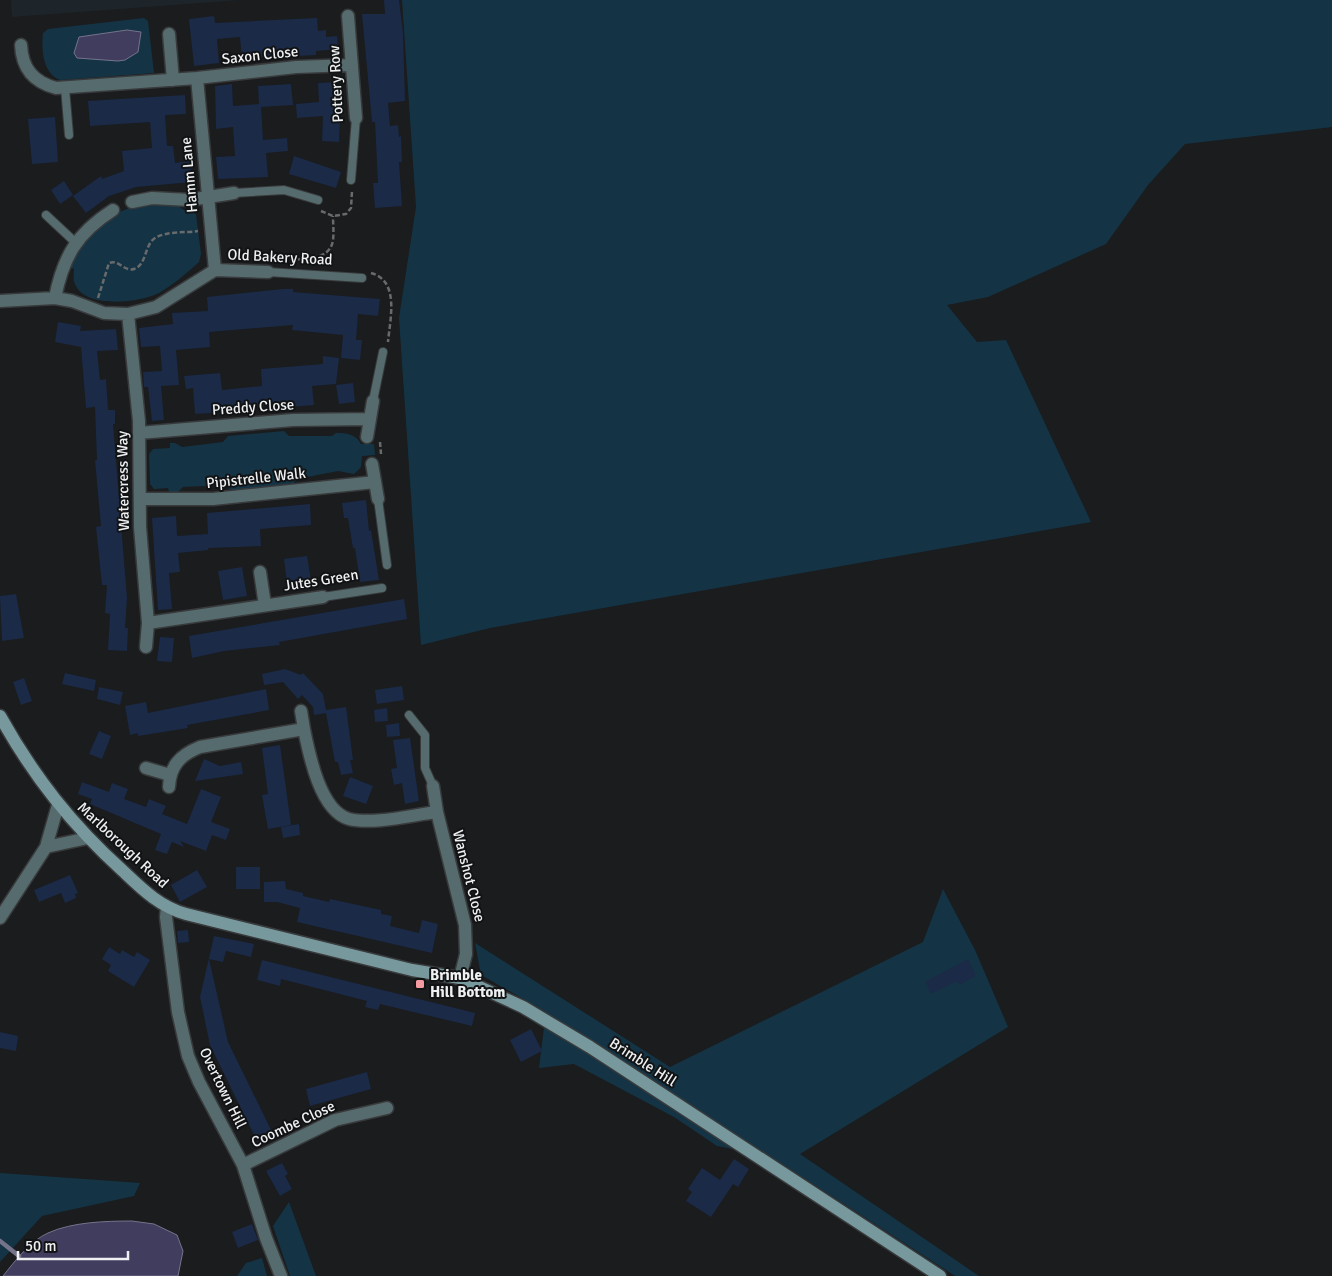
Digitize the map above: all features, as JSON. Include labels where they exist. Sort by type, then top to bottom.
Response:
[{"type":"main road","name":"Marlborough Road","points":[[0,716],[58,805],[88,838],[142,888],[168,907],[299,941]]},
{"type":"main road","name":"Brimble Hill","points":[[299,941],[412,970],[460,978],[523,1007],[590,1047],[940,1276]]},
{"type":"street","name":"Pottery Row","points":[[348,16],[356,118]]},
{"type":"street","points":[[168,34],[173,80]]},
{"type":"street","name":"Saxon Close","points":[[21,45],[24,64],[32,76],[48,86],[65,88],[197,78],[296,67],[352,64]]},
{"type":"street","name":"Hamm Lane","points":[[197,78],[215,270]]},
{"type":"street","points":[[132,202],[152,198],[189,200],[234,193]]},
{"type":"street","points":[[55,298],[62,267],[76,243],[95,222],[113,210]]},
{"type":"street","name":"Old Bakery Road","points":[[0,301],[55,298],[104,313],[128,314],[160,304],[215,270],[268,272]]},
{"type":"street","name":"Watercress Way","points":[[128,314],[139,433],[140,527],[148,623],[146,647]]},
{"type":"street","points":[[367,437],[373,401]]},
{"type":"street","name":"Preddy Close","points":[[139,433],[293,420],[369,418]]},
{"type":"street","points":[[372,464],[378,499]]},
{"type":"street","name":"Pipistrelle Walk","points":[[140,499],[213,499],[375,482]]},
{"type":"street","name":"Jutes Green","points":[[260,572],[265,605]]},
{"type":"street","name":"Jutes Green","points":[[148,623],[323,597]]},
{"type":"street","points":[[301,711],[312,766],[330,805],[338,813],[347,818],[366,820],[437,812]]},
{"type":"street","points":[[146,768],[170,781],[173,766],[180,758],[200,747],[304,729]]},
{"type":"street","name":"Wanshot Close","points":[[433,786],[437,812],[465,925],[466,954],[460,978]]},
{"type":"street","points":[[0,918],[46,847],[58,805]]},
{"type":"street","points":[[46,847],[88,838]]},
{"type":"street","name":"Overtown Hill","points":[[168,907],[166,917],[173,975],[187,1050],[199,1082],[243,1165],[266,1238],[281,1276]]},
{"type":"street","name":"Coombe Close","points":[[243,1165],[335,1120],[387,1108]]},
{"type":"lane","points":[[65,88],[69,135]]},
{"type":"lane","name":"Pottery Row","points":[[351,180],[356,118]]},
{"type":"lane","points":[[234,193],[284,190],[318,200]]},
{"type":"lane","points":[[46,214],[76,243]]},
{"type":"lane","name":"Old Bakery Road","points":[[268,272],[362,278]]},
{"type":"lane","points":[[373,401],[382,352]]},
{"type":"lane","points":[[378,499],[387,565]]},
{"type":"lane","name":"Jutes Green","points":[[323,597],[382,588]]},
{"type":"lane","name":"Wanshot Close","points":[[409,715],[425,735],[425,768],[433,786]]},
{"type":"path","points":[[318,200],[316,208],[333,216],[346,214],[351,208],[353,198],[351,180]]},
{"type":"path","points":[[268,272],[275,260],[319,256],[331,247],[333,240],[333,216]]},
{"type":"path","points":[[103,280],[108,265],[111,262],[119,263],[127,269],[137,268],[142,262],[150,243],[158,236],[210,230]]},
{"type":"shaded area","points":[[11,0],[240,0],[12,17]]},
{"type":"shaded area","points":[[402,0],[1332,0],[1332,127],[1185,144],[1148,185],[1106,244],[988,297],[947,305],[977,342],[1006,340],[1091,522],[490,628],[421,645],[399,318],[416,207]]},
{"type":"shaded area","points":[[144,18],[148,21],[154,73],[61,80],[50,73],[44,61],[42,39],[43,33],[48,29]]},
{"type":"shaded area","points":[[127,30],[141,32],[138,52],[125,60],[77,58],[74,53],[79,37]]},
{"type":"shaded area","points":[[165,203],[177,204],[182,209],[196,214],[201,254],[199,262],[180,279],[150,297],[112,302],[87,297],[79,290],[74,281],[74,269],[70,267],[80,249],[94,232],[111,217],[120,212],[134,207]]},
{"type":"shaded area","points":[[284,431],[289,436],[347,434],[354,436],[361,444],[374,444],[375,455],[362,456],[361,467],[354,474],[338,471],[297,479],[291,486],[232,491],[225,485],[183,487],[177,493],[169,492],[168,488],[154,489],[150,484],[149,454],[153,449],[170,448],[170,443],[175,443],[182,447],[223,442],[228,436]]},
{"type":"shaded area","points":[[943,889],[975,950],[1008,1027],[800,1154],[979,1276],[955,1276],[770,1156],[717,1146],[674,1117],[574,1064],[539,1068],[546,1012],[481,975],[475,943],[670,1067],[923,942]]},
{"type":"shaded area","points":[[0,1173],[140,1183],[134,1196],[42,1216],[0,1262]]},
{"type":"shaded area","points":[[289,1202],[316,1276],[290,1276],[273,1226]]},
{"type":"shaded area","points":[[132,1221],[154,1224],[177,1235],[183,1251],[178,1276],[3,1276],[29,1246],[57,1229],[78,1224]]},
{"type":"shaded area","points":[[262,1258],[267,1276],[237,1276],[246,1263]]},
{"type":"building","points":[[384,0],[399,0],[403,33],[405,101],[388,103],[390,126],[398,125],[399,137],[401,136],[402,162],[399,162],[402,206],[375,208],[373,183],[378,183],[375,122],[372,122],[362,14],[385,14]]},
{"type":"building","points":[[214,16],[215,23],[317,18],[318,31],[326,30],[326,37],[337,36],[338,49],[316,51],[316,55],[297,56],[297,53],[242,60],[240,37],[217,39],[219,63],[194,66],[189,19]]},
{"type":"building","points":[[336,82],[340,120],[339,142],[322,141],[323,116],[297,118],[296,104],[319,102],[318,83]]},
{"type":"building","points":[[232,84],[233,106],[259,104],[258,86],[291,84],[293,105],[261,107],[263,140],[287,138],[288,151],[266,153],[268,177],[218,179],[216,157],[235,156],[233,127],[216,129],[215,86]]},
{"type":"building","points":[[185,95],[186,114],[165,115],[167,146],[173,146],[175,163],[190,161],[192,182],[136,187],[109,196],[86,213],[73,196],[101,176],[102,179],[124,171],[122,151],[152,148],[150,122],[90,126],[88,101]]},
{"type":"building","points":[[55,117],[58,162],[32,164],[28,119]]},
{"type":"building","points":[[294,156],[341,172],[336,188],[289,174]]},
{"type":"building","points":[[64,181],[73,195],[60,204],[51,190]]},
{"type":"building","points":[[293,289],[293,292],[380,299],[378,316],[358,314],[356,340],[362,340],[360,360],[341,358],[343,335],[292,330],[293,325],[209,332],[210,347],[176,350],[179,385],[161,386],[164,420],[152,421],[148,387],[144,387],[143,372],[162,371],[160,346],[141,347],[139,328],[173,324],[172,313],[208,311],[207,297]]},
{"type":"building","points":[[58,322],[81,326],[80,331],[116,329],[118,350],[97,351],[100,380],[106,379],[108,410],[115,410],[115,424],[113,424],[127,598],[125,628],[128,628],[127,651],[108,650],[110,614],[105,613],[107,585],[102,585],[96,527],[101,526],[95,460],[97,460],[95,407],[86,408],[81,347],[55,342]]},
{"type":"building","points":[[323,356],[339,358],[336,384],[312,386],[314,405],[279,408],[278,404],[254,407],[254,410],[195,414],[193,388],[186,389],[184,376],[220,373],[222,390],[262,386],[261,369],[323,364]]},
{"type":"building","points":[[353,383],[355,402],[339,404],[336,385]]},
{"type":"building","points":[[366,500],[369,531],[371,530],[379,580],[360,582],[355,548],[353,548],[348,518],[344,518],[342,503]]},
{"type":"building","points":[[310,504],[311,525],[260,529],[261,546],[208,548],[208,550],[178,553],[180,572],[169,573],[172,609],[158,610],[152,518],[176,516],[177,536],[208,534],[207,513]]},
{"type":"building","points":[[307,556],[312,587],[288,591],[284,559]]},
{"type":"building","points":[[242,567],[247,596],[223,600],[218,571]]},
{"type":"building","points":[[16,594],[24,638],[2,641],[0,596]]},
{"type":"building","points":[[404,599],[407,619],[279,642],[280,645],[224,651],[192,658],[189,636]]},
{"type":"building","points":[[160,637],[174,638],[172,662],[157,661]]},
{"type":"building","points":[[285,669],[301,675],[303,673],[323,694],[326,710],[346,707],[353,760],[350,760],[353,773],[341,775],[338,762],[335,762],[326,713],[314,715],[313,707],[302,695],[298,699],[283,682],[264,685],[262,674]]},
{"type":"building","points":[[65,673],[96,680],[94,691],[62,684]]},
{"type":"building","points":[[24,678],[32,701],[21,705],[13,682]]},
{"type":"building","points":[[402,686],[404,700],[377,704],[375,690]]},
{"type":"building","points":[[99,687],[123,692],[120,705],[97,699]]},
{"type":"building","points":[[266,689],[269,710],[187,725],[188,728],[138,736],[138,733],[130,735],[125,706],[146,702],[148,713]]},
{"type":"building","points":[[387,708],[388,721],[375,722],[374,710]]},
{"type":"building","points":[[399,723],[400,736],[387,737],[386,725]]},
{"type":"building","points":[[99,731],[111,736],[102,759],[89,754]]},
{"type":"building","points":[[410,738],[419,801],[405,804],[402,783],[394,785],[391,769],[397,768],[393,740]]},
{"type":"building","points":[[280,745],[291,825],[268,829],[262,795],[268,794],[262,748]]},
{"type":"building","points":[[204,759],[220,766],[241,762],[243,774],[195,781]]},
{"type":"building","points":[[350,777],[373,786],[366,804],[343,796]]},
{"type":"building","points":[[82,782],[109,792],[112,783],[128,789],[124,799],[146,807],[149,799],[166,806],[162,814],[187,824],[201,789],[221,797],[211,822],[230,829],[226,840],[212,835],[206,851],[180,841],[184,847],[172,842],[167,854],[155,850],[161,834],[90,804],[92,799],[78,794]]},
{"type":"building","points":[[299,824],[300,835],[283,838],[281,827]]},
{"type":"building","points":[[236,867],[260,867],[260,889],[236,889]]},
{"type":"building","points":[[197,870],[207,887],[180,902],[171,885]]},
{"type":"building","points":[[70,875],[78,893],[75,894],[76,898],[65,903],[61,893],[39,902],[34,890]]},
{"type":"building","points":[[285,881],[286,889],[303,893],[303,896],[329,902],[330,899],[381,910],[381,914],[392,916],[390,926],[419,933],[422,920],[438,924],[432,953],[297,922],[300,908],[277,902],[264,902],[264,882]]},
{"type":"building","points":[[188,930],[189,942],[178,943],[177,931]]},
{"type":"building","points":[[214,936],[254,944],[251,957],[226,951],[223,962],[209,959],[228,1042],[275,1138],[259,1145],[210,1045],[200,997]]},
{"type":"building","points":[[109,947],[120,954],[122,950],[134,957],[137,952],[150,960],[134,987],[108,971],[111,965],[102,959]]},
{"type":"building","points":[[968,959],[976,976],[959,985],[957,981],[931,994],[925,982]]},
{"type":"building","points":[[262,960],[475,1013],[472,1026],[380,1004],[378,1010],[365,1007],[367,1001],[281,979],[280,986],[257,980]]},
{"type":"building","points":[[531,1029],[542,1051],[521,1062],[510,1040]]},
{"type":"building","points":[[0,1032],[18,1036],[16,1051],[0,1048]]},
{"type":"building","points":[[367,1072],[371,1089],[310,1106],[306,1089]]},
{"type":"building","points":[[734,1159],[749,1169],[738,1187],[733,1184],[711,1217],[686,1201],[692,1192],[688,1189],[702,1168],[720,1180]]},
{"type":"building","points":[[282,1163],[288,1174],[285,1176],[292,1189],[280,1196],[266,1171]]},
{"type":"building","points":[[252,1224],[258,1240],[238,1248],[232,1232]]},
{"type":"waterway","points":[[0,1241],[19,1256]]},
{"type":"place","name":"Brimble Hill Bottom","points":[[420,984]]}]
